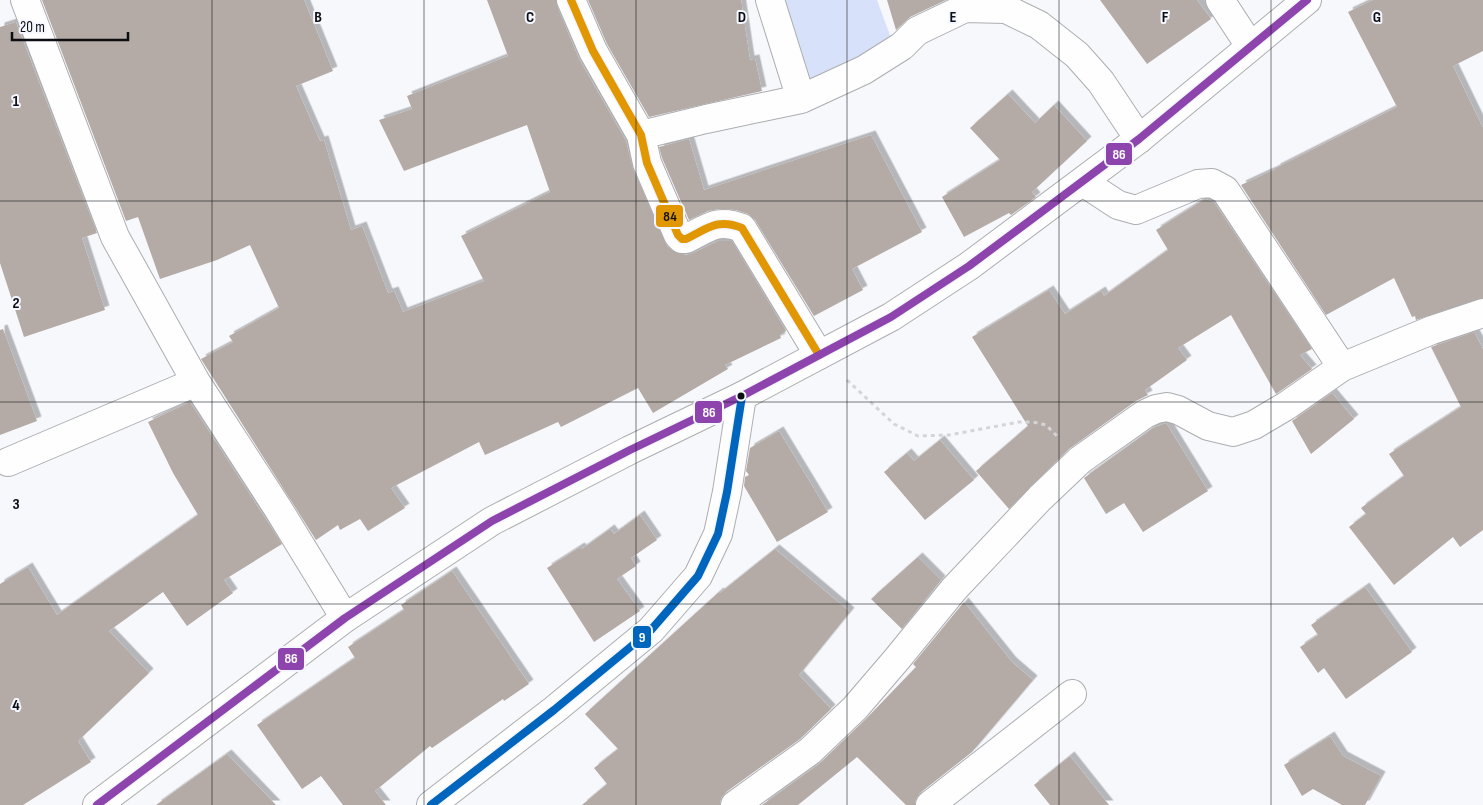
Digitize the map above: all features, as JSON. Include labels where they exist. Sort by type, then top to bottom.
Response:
[{"type":"street","points":[[25,0],[115,237],[196,382],[346,618]]},
{"type":"street","points":[[571,0],[593,51],[640,135],[647,163],[678,235],[686,238],[719,223],[732,224],[742,228],[819,355]]},
{"type":"street","points":[[770,0],[801,99]]},
{"type":"street","points":[[1220,0],[1250,46]]},
{"type":"street","points":[[97,805],[346,618],[492,521],[742,396],[891,317],[969,266],[1140,139],[1307,0]]},
{"type":"street","points":[[640,135],[801,99],[864,70],[902,46],[917,31],[965,8],[1006,9],[1038,24],[1077,56],[1101,82],[1140,139]]},
{"type":"street","points":[[1083,182],[1118,205],[1136,210],[1198,184],[1212,183],[1225,190],[1342,367]]},
{"type":"street","points":[[735,805],[810,751],[855,708],[954,589],[1008,532],[1080,460],[1145,414],[1167,407],[1178,410],[1208,426],[1233,432],[1254,426],[1342,367],[1483,312]]},
{"type":"street","points":[[8,462],[196,382]]},
{"type":"street","points":[[431,805],[554,710],[651,630],[698,576],[718,534],[727,492],[742,396]]},
{"type":"street","points":[[930,805],[1072,694]]},
{"type":"path","points":[[819,355],[894,424],[918,436],[948,435],[1019,422],[1033,422],[1046,425],[1080,460]]},
{"type":"shaded area","points":[[774,0],[877,0],[894,46],[795,107]]},
{"type":"building","points":[[42,0],[304,0],[333,71],[296,86],[320,141],[324,140],[351,230],[362,226],[388,293],[394,291],[403,312],[484,281],[461,236],[550,192],[527,125],[404,171],[379,120],[412,109],[407,96],[508,56],[487,0],[556,0],[579,59],[626,141],[633,169],[667,246],[686,255],[718,241],[732,241],[786,331],[780,335],[781,338],[725,365],[728,369],[653,413],[638,388],[561,427],[558,422],[485,455],[479,442],[391,488],[405,508],[368,531],[360,519],[340,530],[338,525],[316,540],[201,359],[233,342],[229,336],[279,308],[250,245],[217,260],[160,279],[138,217],[126,221]]},
{"type":"building","points":[[588,0],[741,0],[750,60],[755,59],[762,91],[649,117],[607,44]]},
{"type":"building","points":[[887,0],[946,0],[910,17],[896,30]]},
{"type":"building","points":[[1100,0],[1197,0],[1211,19],[1147,64]]},
{"type":"building","points":[[1373,0],[1483,0],[1483,51],[1453,66],[1483,128],[1483,298],[1416,320],[1415,316],[1412,317],[1394,278],[1326,315],[1241,185],[1397,107],[1348,12]]},
{"type":"building","points":[[16,22],[97,233],[82,238],[105,310],[24,337],[0,263],[0,27]]},
{"type":"building","points":[[1008,94],[1035,123],[1054,105],[1087,141],[1032,192],[1036,197],[1011,215],[1009,213],[964,237],[942,197],[1000,160],[970,128]]},
{"type":"building","points":[[871,135],[922,232],[852,269],[863,290],[814,316],[755,220],[748,214],[736,210],[719,209],[708,211],[689,220],[659,147],[689,139],[704,190]]},
{"type":"building","points":[[1205,199],[1214,202],[1312,349],[1300,355],[1312,369],[1276,394],[1231,315],[1178,348],[1187,360],[1145,390],[1148,395],[1136,401],[1069,449],[1009,509],[976,471],[1028,426],[972,337],[1049,290],[1065,314],[1101,291],[1104,296],[1168,250],[1156,230]]},
{"type":"building","points":[[3,329],[37,421],[0,435],[0,330]]},
{"type":"building","points":[[1474,332],[1483,349],[1483,530],[1460,547],[1453,537],[1394,585],[1349,527],[1366,514],[1361,508],[1404,476],[1389,454],[1461,407],[1431,347]]},
{"type":"building","points":[[1332,393],[1354,419],[1311,454],[1292,421]]},
{"type":"building","points":[[190,402],[282,544],[224,580],[233,593],[187,626],[163,592],[109,631],[149,673],[78,741],[91,762],[23,805],[0,805],[0,584],[28,567],[57,615],[198,515],[173,473],[148,422]]},
{"type":"building","points":[[1166,423],[1208,491],[1143,532],[1124,503],[1106,514],[1084,478],[1153,428]]},
{"type":"building","points":[[779,431],[828,512],[777,542],[744,486],[745,477],[749,475],[746,471],[750,448]]},
{"type":"building","points":[[940,440],[974,480],[925,520],[884,472],[907,453],[914,461]]},
{"type":"building","points":[[640,515],[657,540],[631,558],[636,566],[617,579],[640,611],[594,642],[547,568],[580,547],[582,549],[610,529],[614,534]]},
{"type":"building","points":[[775,549],[850,612],[799,675],[831,709],[800,739],[726,792],[721,798],[720,805],[582,805],[607,784],[594,768],[618,749],[585,714],[719,592]]},
{"type":"building","points":[[918,557],[941,580],[902,629],[871,599]]},
{"type":"building","points":[[452,571],[529,684],[504,701],[503,699],[432,748],[430,746],[375,791],[386,805],[343,805],[321,776],[302,789],[257,725],[355,658],[348,647],[404,610],[401,605]]},
{"type":"building","points":[[1365,587],[1412,652],[1346,699],[1324,668],[1318,673],[1300,647],[1318,635],[1311,625]]},
{"type":"building","points":[[964,602],[1012,662],[1033,680],[972,752],[920,793],[915,805],[906,805],[857,757],[798,805],[762,805],[819,764],[866,719],[916,667],[913,664]]},
{"type":"building","points":[[1330,736],[1343,756],[1381,776],[1365,805],[1342,805],[1313,789],[1302,796],[1284,765]]},
{"type":"building","points":[[227,754],[276,805],[156,805]]},
{"type":"building","points":[[1070,756],[1109,805],[1050,805],[1034,785]]},
{"type":"transit line","name":"84","points":[[571,0],[593,51],[641,135],[647,163],[678,235],[682,239],[686,239],[707,228],[720,224],[734,225],[742,228],[819,355]]},
{"type":"transit line","name":"86","points":[[97,805],[345,618],[492,521],[630,450],[742,396],[891,317],[969,266],[1139,139],[1307,0]]},
{"type":"transit line","name":"9","points":[[431,805],[554,710],[651,630],[698,576],[718,534],[727,492],[742,396]]}]
